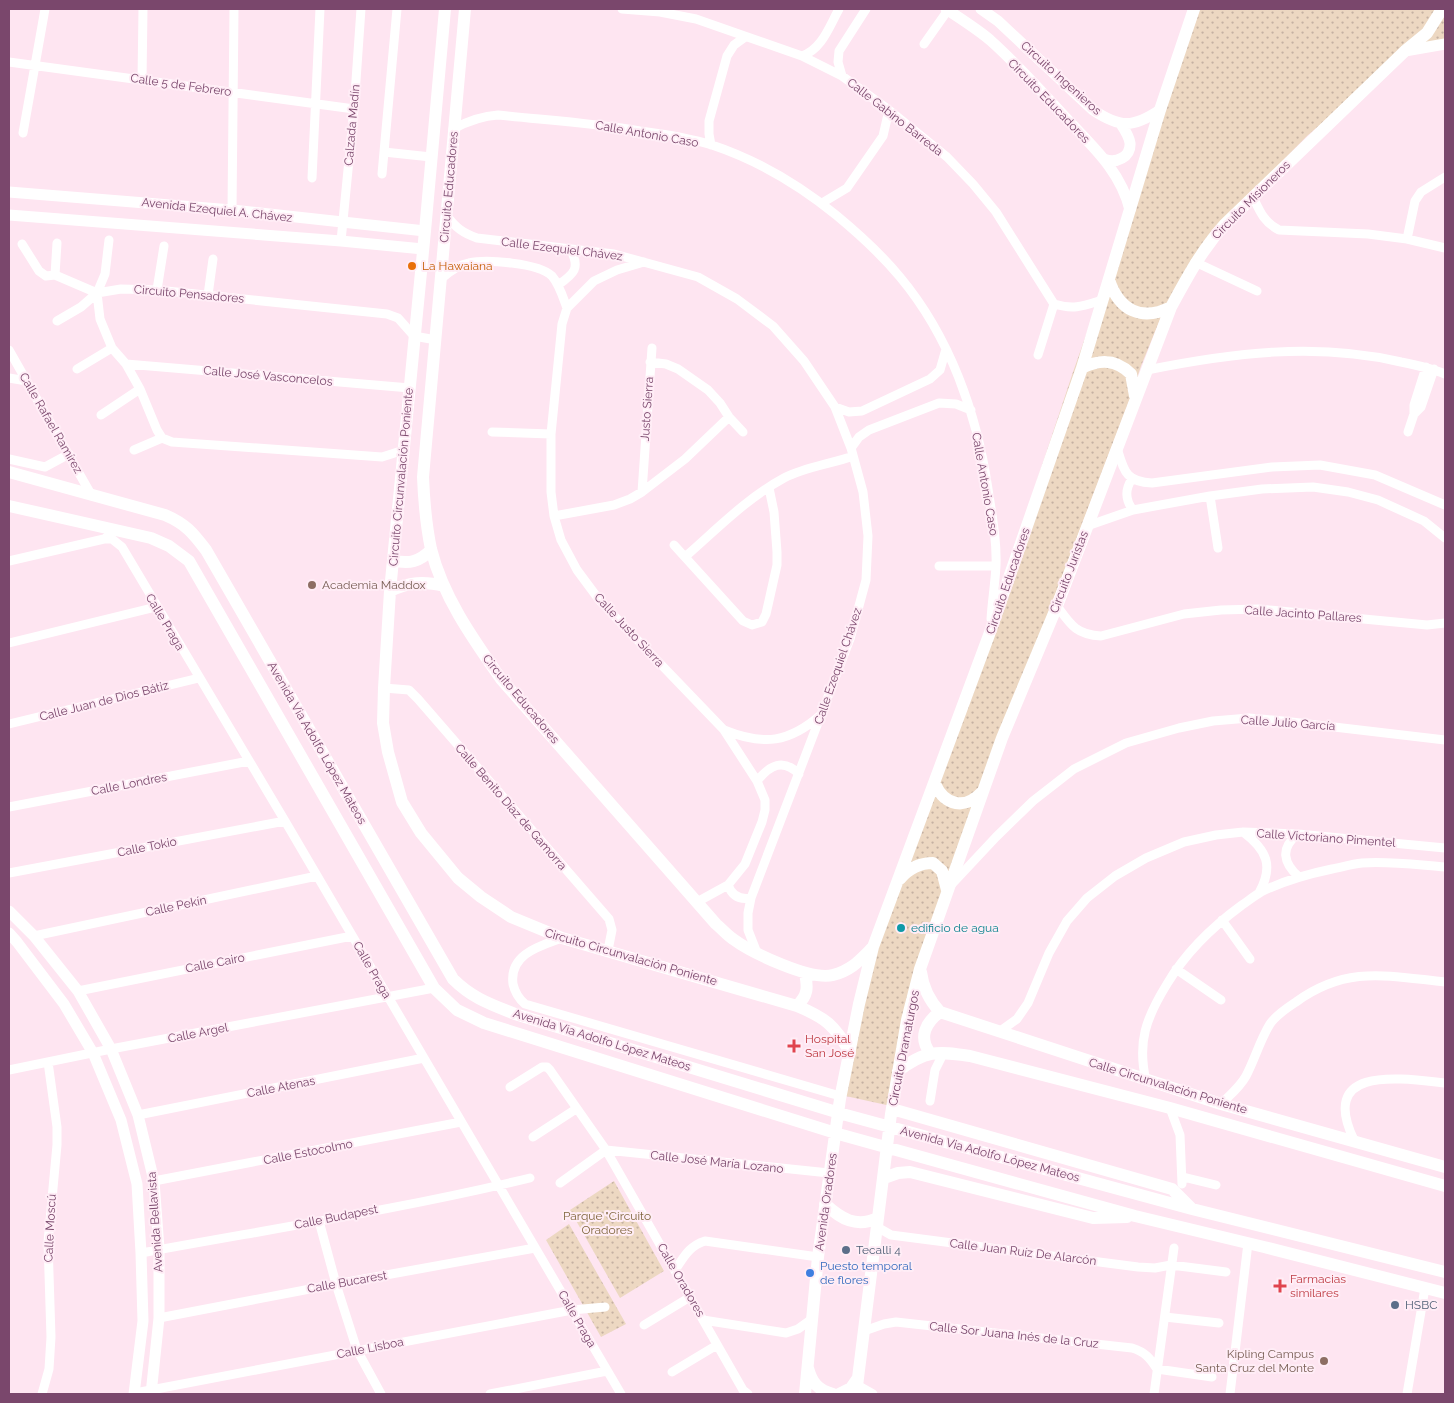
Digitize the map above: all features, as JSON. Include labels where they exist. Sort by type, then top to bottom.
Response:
[{"type":"main road","name":"Circuito Circunvalación Poniente","points":[[444,9],[425,231],[390,591],[384,688],[383,722],[402,802],[421,833],[458,878],[481,897],[511,917],[562,938],[797,1006],[814,1013],[828,1022],[840,1034],[850,1052]]},
{"type":"main road","name":"Circuito Educadores","points":[[464,9],[442,278],[423,477],[424,511],[431,550],[444,586],[471,637],[501,679],[716,924],[734,940],[757,953],[805,974],[819,976],[831,976],[854,966],[873,947]]},
{"type":"main road","points":[[1160,110],[1194,9]]},
{"type":"main road","name":"Circuito Misioneros","points":[[1087,526],[1171,308],[1195,262],[1225,224],[1405,51],[1427,33],[1442,9]]},
{"type":"main road","name":"Circuito Educadores","points":[[840,1098],[859,1004],[873,947],[989,635],[1082,368],[1160,110]]},
{"type":"main road","points":[[1108,280],[1113,294],[1133,311],[1152,313],[1171,308]]},
{"type":"main road","points":[[1082,368],[1097,361],[1104,361],[1125,368],[1131,374],[1136,399]]},
{"type":"main road","name":"Avenida Via Adolfo López Mateos","points":[[9,472],[165,515],[179,521],[191,530],[206,550],[448,971],[466,992],[484,1002],[515,1014],[846,1115],[1192,1209],[1445,1272]]},
{"type":"main road","name":"Avenida Via Adolfo López Mateos","points":[[9,506],[151,538],[169,546],[189,560],[434,988],[457,1010],[484,1023],[842,1135],[1135,1216],[1445,1293]]},
{"type":"main road","name":"Circuito Juristas","points":[[920,970],[982,792],[1087,526]]},
{"type":"main road","points":[[393,560],[403,563],[414,562],[424,557],[431,550]]},
{"type":"main road","points":[[390,591],[416,582],[430,582],[444,586]]},
{"type":"main road","points":[[935,784],[939,793],[945,799],[954,803],[970,802],[982,792]]},
{"type":"main road","points":[[897,883],[912,868],[920,864],[934,863],[942,871],[947,890]]},
{"type":"main road","points":[[920,970],[927,994],[940,1012],[931,1018],[924,1031],[925,1044],[930,1053]]},
{"type":"main road","name":"Circuito Dramaturgos","points":[[857,1385],[891,1111],[907,1020],[920,970]]},
{"type":"main road","points":[[797,1006],[805,998],[807,992],[805,974]]},
{"type":"main road","name":"Calle Circunvalación Poniente","points":[[940,1012],[1146,1081],[1445,1167]]},
{"type":"main road","name":"Calle Circunvalación Poniente","points":[[898,1071],[919,1056],[930,1053],[944,1052],[970,1056],[1170,1108],[1445,1186]]},
{"type":"main road","name":"Avenida Oradores","points":[[804,1394],[818,1257],[840,1098]]},
{"type":"main road","points":[[891,1111],[1172,1189],[1192,1209]]},
{"type":"main road","points":[[884,1178],[898,1173],[910,1172],[1093,1218],[1135,1216]]},
{"type":"main road","points":[[825,1204],[848,1221],[878,1222]]},
{"type":"main road","points":[[807,1366],[814,1384],[824,1392],[833,1394]]},
{"type":"main road","points":[[839,1394],[857,1385]]},
{"type":"street","points":[[23,133],[45,9]]},
{"type":"street","points":[[142,80],[143,9]]},
{"type":"street","points":[[232,210],[234,9]]},
{"type":"street","points":[[312,178],[320,9]]},
{"type":"street","name":"Calzada Madín","points":[[342,241],[361,9]]},
{"type":"street","points":[[382,174],[397,9]]},
{"type":"street","name":"Calle Gabino Barreda","points":[[622,9],[660,12],[696,19],[802,56],[842,76],[889,110],[948,157],[996,212],[1054,304]]},
{"type":"street","points":[[802,56],[812,52],[819,45],[839,9]]},
{"type":"street","points":[[842,76],[838,62],[839,52],[866,9]]},
{"type":"street","points":[[924,44],[948,9]]},
{"type":"street","name":"Circuito Educadores","points":[[948,9],[988,39],[1024,73],[1104,159],[1120,182],[1130,210]]},
{"type":"street","name":"Circuito Ingenieros","points":[[981,9],[998,21],[1093,110],[1121,124]]},
{"type":"street","points":[[712,145],[709,134],[709,121],[727,56],[734,45],[745,36]]},
{"type":"street","points":[[1405,51],[1445,44],[1445,36]]},
{"type":"street","name":"Calle 5 de Febrero","points":[[9,62],[354,109]]},
{"type":"street","points":[[822,203],[847,188],[883,136],[889,110]]},
{"type":"street","points":[[1104,159],[1117,160],[1126,156],[1130,142],[1121,124],[1134,124],[1160,110]]},
{"type":"street","name":"Calle Antonio Caso","points":[[454,129],[467,121],[498,115],[614,127],[667,135],[712,145],[753,162],[782,178],[822,203],[865,238],[901,277],[924,310],[946,349],[971,410],[984,459],[996,540],[996,566],[989,635]]},
{"type":"street","points":[[384,152],[431,157]]},
{"type":"street","points":[[1407,239],[1415,201],[1421,192],[1445,177]]},
{"type":"street","name":"Avenida Ezequiel A. Chávez","points":[[9,192],[232,210],[425,231]]},
{"type":"street","points":[[1253,197],[1262,216],[1270,225],[1279,230],[1358,234],[1407,239],[1445,248]]},
{"type":"street","name":"Avenida Ezequiel A. Chávez","points":[[9,215],[423,249]]},
{"type":"street","name":"Calle Ezequiel Chávez","points":[[446,216],[464,234],[477,238],[614,254],[698,277],[744,304],[773,326],[804,361],[835,407],[852,452],[863,492],[868,536],[866,580],[850,639],[751,898],[748,913],[748,930],[757,953]]},
{"type":"street","points":[[110,240],[105,274],[98,293],[100,319],[112,348],[126,364],[140,389],[162,438],[172,442],[382,457],[404,450]]},
{"type":"street","points":[[55,275],[58,243]]},
{"type":"street","points":[[22,244],[39,271],[46,276],[55,275],[98,293]]},
{"type":"street","points":[[158,290],[164,246]]},
{"type":"street","points":[[558,285],[573,272],[576,264],[575,256],[570,249]]},
{"type":"street","points":[[208,295],[213,259]]},
{"type":"street","points":[[442,278],[455,268],[481,261],[528,265],[551,275],[558,285],[567,308]]},
{"type":"street","name":"Calle Justo Sierra","points":[[646,262],[604,275],[584,290],[567,308],[562,324],[551,434],[551,492],[554,516],[561,540],[578,570],[600,602],[724,730],[757,781],[764,800],[765,810],[762,822],[745,864],[728,885],[697,902]]},
{"type":"street","points":[[1195,262],[1257,291]]},
{"type":"street","name":"Circuito Pensadores","points":[[98,293],[121,289],[158,290],[387,314],[398,318],[414,336]]},
{"type":"street","points":[[57,321],[81,307],[98,293]]},
{"type":"street","points":[[1038,355],[1054,304],[1067,308],[1080,307],[1102,300]]},
{"type":"street","points":[[414,336],[436,340]]},
{"type":"street","points":[[77,368],[112,348]]},
{"type":"street","points":[[650,362],[652,348]]},
{"type":"street","points":[[835,407],[849,412],[862,411],[930,379],[940,370],[946,349]]},
{"type":"street","name":"Calle Rafael Ramírez","points":[[9,350],[92,496]]},
{"type":"street","points":[[1147,370],[1199,359],[1276,351],[1328,351],[1382,357],[1430,368],[1445,374]]},
{"type":"street","name":"Justo Sierra","points":[[642,492],[650,362],[666,364],[678,369],[708,390],[743,432]]},
{"type":"street","name":"Calle José Vasconcelos","points":[[126,364],[410,388]]},
{"type":"street","points":[[1408,432],[1414,414],[1414,405],[1430,368]]},
{"type":"street","points":[[9,378],[27,381]]},
{"type":"street","points":[[101,415],[140,389]]},
{"type":"street","points":[[686,556],[734,514],[769,488],[785,478],[852,452],[858,437],[869,430],[939,403],[956,404],[971,410]]},
{"type":"street","points":[[554,516],[614,505],[630,499],[685,459],[730,418]]},
{"type":"street","points":[[492,432],[551,434]]},
{"type":"street","points":[[134,450],[162,438]]},
{"type":"street","points":[[1117,447],[1123,465],[1132,478],[1139,482],[1152,483],[1272,466],[1320,466],[1375,475],[1445,505]]},
{"type":"street","points":[[9,459],[46,467],[69,454]]},
{"type":"street","points":[[1132,478],[1126,494],[1129,506],[1133,510]]},
{"type":"street","name":"Circuito Juristas","points":[[1087,526],[1133,510],[1210,496],[1262,489],[1314,487],[1348,492],[1378,500],[1424,521],[1445,538]]},
{"type":"street","points":[[674,545],[743,621],[752,625],[762,622],[766,614],[778,552],[774,512],[769,488]]},
{"type":"street","points":[[1210,496],[1218,548]]},
{"type":"street","points":[[104,539],[119,530],[122,547]]},
{"type":"street","points":[[9,561],[104,539],[112,539],[122,547]]},
{"type":"street","name":"Calle Praga","points":[[122,547],[621,1394]]},
{"type":"street","points":[[939,566],[996,566]]},
{"type":"street","points":[[9,643],[156,606]]},
{"type":"street","name":"Calle Jacinto Pallares","points":[[1057,606],[1071,625],[1080,632],[1090,636],[1100,636],[1184,614],[1220,610],[1258,609],[1427,625],[1445,623]]},
{"type":"street","name":"Calle Juan de Dios Bátiz","points":[[9,724],[199,678]]},
{"type":"street","name":"Calle Benito Díaz de Gamorra","points":[[384,688],[409,690],[418,699],[608,919],[612,930],[608,950]]},
{"type":"street","name":"Calle Justo Sierra","points":[[724,730],[744,738],[765,740],[786,737],[806,728],[822,714]]},
{"type":"street","name":"Calle Julio García","points":[[947,890],[996,837],[1033,801],[1074,769],[1126,743],[1213,721],[1249,718],[1283,720],[1445,740]]},
{"type":"street","name":"Calle Londres","points":[[9,807],[249,761]]},
{"type":"street","points":[[757,781],[768,769],[783,765],[791,766],[799,774]]},
{"type":"street","name":"Calle Tokio","points":[[9,873],[285,821]]},
{"type":"street","points":[[1243,832],[1258,843],[1264,853],[1267,870],[1266,881],[1259,893]]},
{"type":"street","name":"Calle Victoriano Pimentel","points":[[999,1032],[1017,1019],[1028,1003],[1049,953],[1067,921],[1086,898],[1116,876],[1146,858],[1184,842],[1216,835],[1243,832],[1298,834],[1445,848]]},
{"type":"street","points":[[1298,834],[1288,844],[1286,853],[1287,863],[1291,870],[1300,877]]},
{"type":"street","points":[[1146,1081],[1141,1061],[1142,1046],[1145,1030],[1157,1000],[1176,969],[1198,942],[1222,920],[1259,893],[1300,877],[1360,864],[1401,863],[1445,867]]},
{"type":"street","name":"Calle Pekín","points":[[34,936],[317,876]]},
{"type":"street","points":[[728,885],[734,895],[739,898],[751,898]]},
{"type":"street","name":"Avenida Bellavista","points":[[9,911],[34,936],[78,991],[112,1049],[138,1115],[154,1181],[158,1249],[159,1318],[151,1392]]},
{"type":"street","points":[[1222,920],[1250,958]]},
{"type":"street","name":"Avenida Bellavista","points":[[9,933],[59,996],[94,1053],[121,1120],[137,1184],[141,1253],[143,1321],[135,1394]]},
{"type":"street","name":"Calle Cairo","points":[[78,991],[352,936]]},
{"type":"street","points":[[562,938],[526,953],[517,964],[514,972],[514,988],[516,994],[525,1004],[840,1098]]},
{"type":"street","points":[[1176,969],[1221,1000]]},
{"type":"street","points":[[1221,1104],[1246,1076],[1272,1022],[1283,1011],[1307,994],[1351,976],[1381,975],[1445,982]]},
{"type":"street","name":"Calle Argel","points":[[9,1070],[434,988]]},
{"type":"street","points":[[930,1101],[935,1070],[944,1052]]},
{"type":"street","name":"Calle Atenas","points":[[138,1115],[424,1058]]},
{"type":"street","name":"Calle Moscú","points":[[42,1394],[48,1369],[51,1337],[48,1242],[57,1145],[57,1127],[48,1062]]},
{"type":"street","name":"Calle Oradores","points":[[510,1087],[542,1067],[547,1067],[606,1150],[743,1393]]},
{"type":"street","points":[[1354,1140],[1346,1124],[1345,1107],[1350,1092],[1364,1082],[1384,1078],[1445,1083]]},
{"type":"street","points":[[1170,1108],[1180,1136],[1182,1180],[1216,1185]]},
{"type":"street","points":[[533,1137],[576,1109]]},
{"type":"street","name":"Calle Estocolmo","points":[[154,1181],[461,1122]]},
{"type":"street","points":[[560,1183],[606,1150]]},
{"type":"street","name":"Calle José María Lozano","points":[[606,1150],[829,1173]]},
{"type":"street","name":"Calle Budapest","points":[[141,1253],[319,1221],[530,1178]]},
{"type":"street","points":[[319,1221],[357,1350],[381,1394]]},
{"type":"street","name":"Calle Juan Ruíz De Alarcón","points":[[878,1222],[891,1235],[1128,1266],[1147,1268],[1171,1265],[1226,1272]]},
{"type":"street","points":[[675,1270],[687,1251],[696,1244],[705,1241],[818,1257]]},
{"type":"street","points":[[1230,1394],[1248,1243]]},
{"type":"street","name":"Calle Bucarest","points":[[159,1318],[535,1248]]},
{"type":"street","points":[[1154,1394],[1174,1248]]},
{"type":"street","points":[[1407,1394],[1425,1288]]},
{"type":"street","points":[[644,1325],[690,1296]]},
{"type":"street","name":"Calle Lisboa","points":[[135,1394],[572,1310],[605,1307]]},
{"type":"street","points":[[1165,1317],[1219,1323]]},
{"type":"street","points":[[703,1320],[786,1333],[793,1331],[812,1319]]},
{"type":"street","name":"Calle Sor Juana Inés de la Cruz","points":[[864,1331],[896,1322],[1132,1348],[1142,1351],[1151,1358],[1157,1369]]},
{"type":"street","points":[[672,1372],[717,1345]]},
{"type":"street","points":[[1157,1369],[1212,1377]]},
{"type":"street","points":[[490,1394],[607,1370]]},
{"type":"street","points":[[857,1385],[873,1394]]},
{"type":"green space","points":[[1200,9],[1445,9],[1445,40],[1404,50],[1383,71],[1307,136],[1243,201],[1166,305],[1141,366],[943,888],[891,1106],[841,1095],[859,1004],[1072,375]]},
{"type":"green space","name":"Parque \"Circuito Oradores","points":[[614,1181],[664,1271],[620,1298],[570,1210]]},
{"type":"green space","points":[[569,1224],[626,1324],[601,1337],[546,1240]]},
{"type":"place","name":"La Hawaiana","points":[[412,266]]},
{"type":"place","name":"Academia Maddox","points":[[312,585]]},
{"type":"place","name":"edificio de agua","points":[[901,928]]},
{"type":"place","name":"Hospital San José","points":[[794,1046]]},
{"type":"place","name":"Tecalli 4","points":[[846,1250]]},
{"type":"place","name":"Puesto temporal de flores","points":[[810,1273]]},
{"type":"place","name":"Farmacias similares","points":[[1280,1286]]},
{"type":"place","name":"HSBC","points":[[1395,1305]]},
{"type":"place","name":"Kipling Campus Santa Cruz del Monte","points":[[1324,1361]]}]
